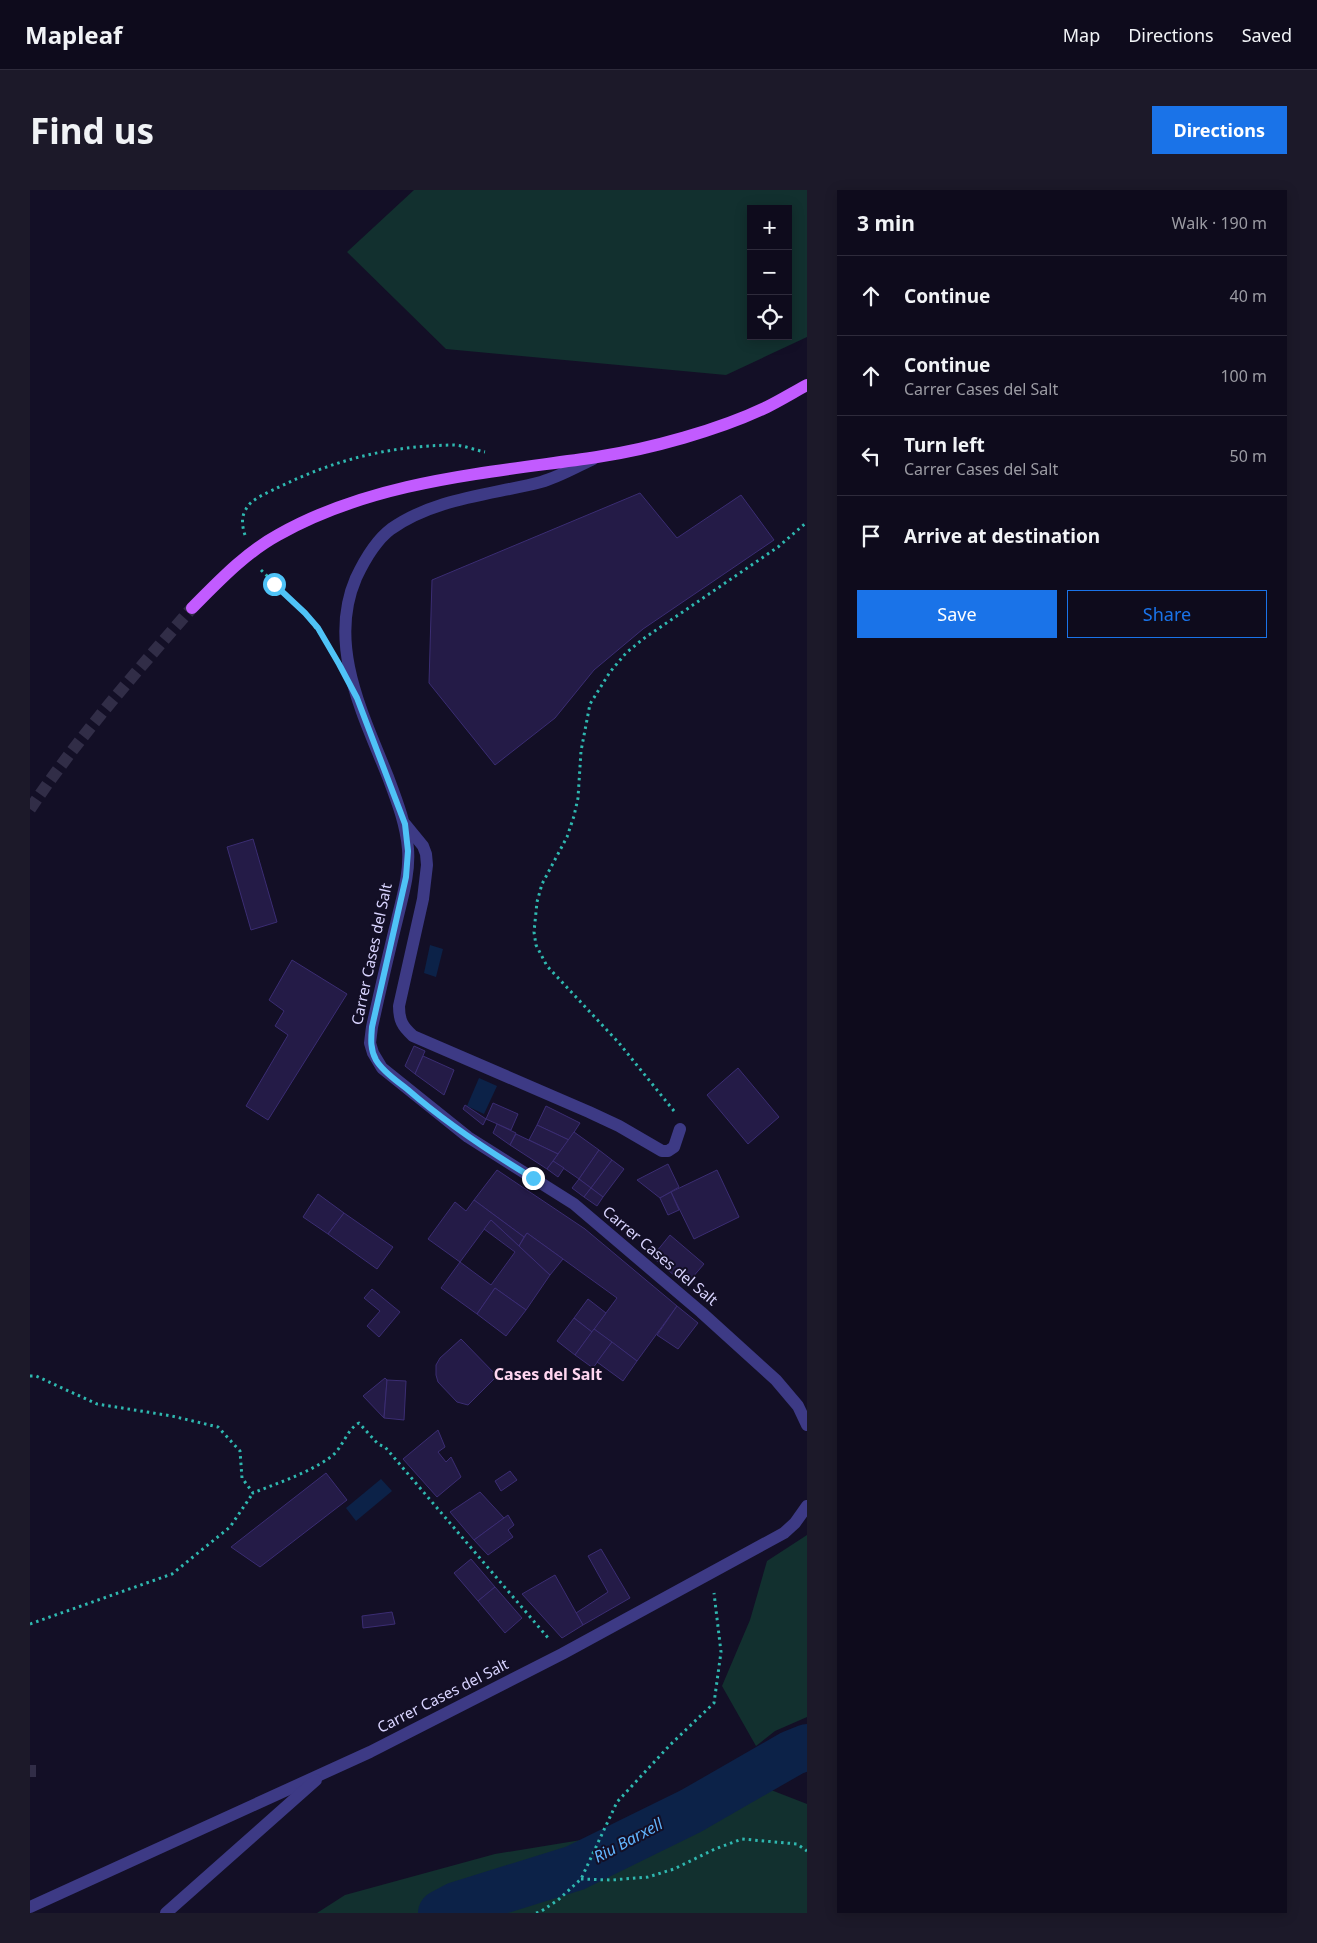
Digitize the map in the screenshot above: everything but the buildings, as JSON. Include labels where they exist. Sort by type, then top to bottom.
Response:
[{"type":"main road","points":[[192,608],[238,565],[265,544],[308,519],[337,508],[419,484],[537,464],[598,457],[654,446],[710,429],[766,407],[807,385]]},
{"type":"street","name":"Carrer Cases del Salt","points":[[598,457],[543,481],[457,500],[422,512],[389,531],[372,549],[359,571],[350,592],[345,620],[347,659],[357,698],[405,824],[408,851],[406,877],[370,1042],[376,1060],[392,1077],[468,1137],[574,1204],[776,1380],[798,1406],[807,1425]]},
{"type":"street","points":[[405,824],[423,846],[427,866],[423,899],[398,1006],[399,1018],[404,1028],[413,1036],[619,1126],[662,1151],[668,1151],[674,1147],[680,1129]]},
{"type":"street","name":"Carrer Cases del Salt","points":[[30,1907],[370,1752],[562,1654],[712,1574],[784,1533],[795,1523],[807,1506]]},
{"type":"street","points":[[166,1913],[326,1772]]},
{"type":"path","points":[[245,535],[242,519],[246,507],[259,497],[301,476],[353,457],[405,448],[455,445],[491,453]]},
{"type":"path","points":[[680,1129],[678,1119],[666,1100],[619,1043],[548,966],[536,945],[534,932],[537,902],[542,884],[567,837],[574,816],[578,798],[581,751],[590,704],[610,672],[626,653],[643,639],[778,547],[807,522]]},
{"type":"path","points":[[261,570],[305,613],[318,628],[330,648]]},
{"type":"path","points":[[30,1376],[36,1376],[97,1404],[172,1416],[218,1427],[240,1450],[242,1478],[253,1493]]},
{"type":"path","points":[[30,1624],[172,1574],[230,1527],[253,1493],[315,1467],[334,1455],[353,1426],[359,1423],[378,1444],[385,1447],[562,1654]]},
{"type":"path","points":[[536,1913],[558,1900],[582,1878],[617,1802],[670,1745],[714,1703],[721,1652],[712,1574]]},
{"type":"path","points":[[582,1878],[612,1880],[648,1876],[674,1869],[716,1849],[742,1840],[797,1844],[807,1851]]},
{"type":"green space","points":[[414,190],[807,190],[807,337],[726,375],[446,349],[347,252]]},
{"type":"green space","points":[[807,1535],[807,1717],[775,1731],[756,1746],[722,1686],[750,1620],[767,1561]]},
{"type":"green space","points":[[761,1786],[807,1804],[807,1913],[317,1913],[345,1895],[495,1854],[642,1830]]},
{"type":"water","points":[[430,945],[443,949],[436,977],[424,973]]},
{"type":"water","points":[[479,1078],[497,1086],[484,1114],[467,1106]]},
{"type":"water","points":[[381,1479],[392,1491],[356,1521],[346,1508]]},
{"type":"waterway","name":"Riu Barxell","points":[[441,1913],[456,1905],[575,1868],[691,1811],[792,1753],[807,1747]]},
{"type":"tunnel","points":[[30,809],[87,731],[192,608]]},
{"type":"tunnel","points":[[30,1765],[30,1782]]},
{"type":"district","name":"Cases del Salt","points":[[548,1374]]},
{"type":"route","points":[[274,584],[318,628],[339,664],[357,698],[405,824],[408,851],[406,877],[370,1042],[376,1060],[382,1068],[445,1120],[468,1137],[533,1178]]}]
